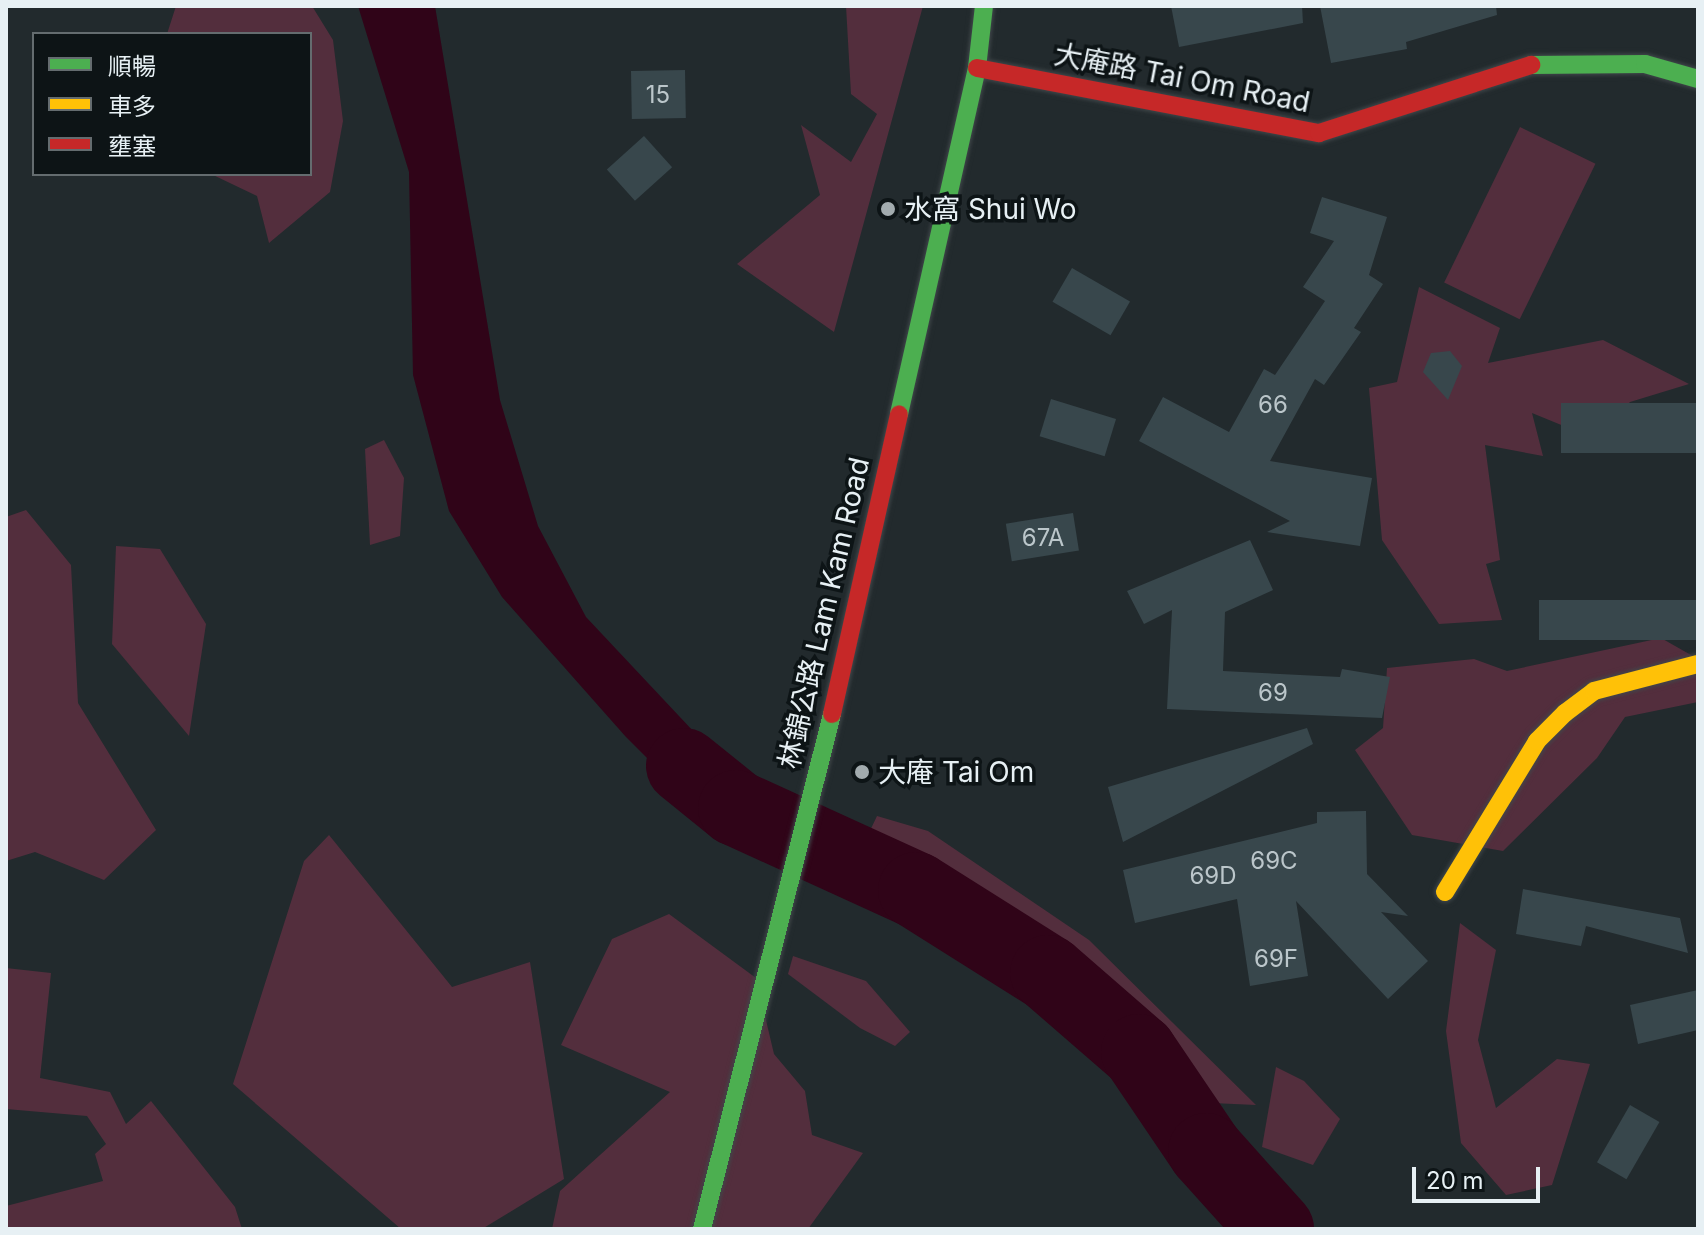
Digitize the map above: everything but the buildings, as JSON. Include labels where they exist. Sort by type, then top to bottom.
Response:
[{"type":"main road","name":"林錦公路 Lam Kam Road","points":[[702,1229],[795,880],[811,794],[977,68],[984,6]]},
{"type":"main road","name":"大庵路 Tai Om Road","points":[[977,68],[1319,133],[1365,124],[1516,65],[1645,64],[1698,79]]},
{"type":"main road","points":[[1445,892],[1537,741],[1567,711],[1594,691],[1698,664]]},
{"type":"shaded area","points":[[176,6],[312,6],[333,40],[343,121],[330,192],[269,243],[257,196],[215,176],[312,176],[312,32],[168,32]]},
{"type":"shaded area","points":[[358,6],[435,6],[500,400],[538,526],[586,617],[756,798],[770,823],[755,844],[724,835],[626,737],[502,597],[449,511],[413,375],[409,172]]},
{"type":"shaded area","points":[[846,6],[923,6],[834,332],[737,264],[820,195],[801,125],[851,162],[877,114],[851,94]]},
{"type":"shaded area","points":[[1520,127],[1595,164],[1520,319],[1444,282]]},
{"type":"shaded area","points":[[1419,287],[1500,328],[1488,363],[1603,340],[1689,384],[1630,402],[1593,438],[1532,413],[1543,456],[1485,445],[1500,560],[1486,564],[1502,620],[1439,624],[1382,540],[1369,388],[1397,382]]},
{"type":"shaded area","points":[[384,440],[404,478],[400,536],[370,545],[365,449]]},
{"type":"shaded area","points":[[26,510],[71,565],[78,703],[156,830],[104,880],[35,852],[6,861],[6,517]]},
{"type":"shaded area","points":[[116,546],[160,549],[206,624],[189,736],[112,644]]},
{"type":"shaded area","points":[[1661,638],[1698,659],[1698,702],[1625,717],[1597,758],[1503,851],[1412,835],[1355,750],[1383,728],[1387,668],[1474,659],[1507,671]]},
{"type":"shaded area","points":[[877,816],[928,831],[1089,940],[1256,1105],[1212,1103],[1159,1030],[866,839]]},
{"type":"shaded area","points":[[329,835],[452,987],[530,962],[564,1179],[482,1229],[401,1229],[233,1084],[304,861]]},
{"type":"shaded area","points":[[669,914],[756,978],[774,1054],[805,1091],[812,1135],[863,1153],[808,1229],[552,1229],[560,1191],[670,1092],[561,1045],[612,939]]},
{"type":"shaded area","points":[[1460,923],[1496,950],[1478,1040],[1496,1108],[1557,1059],[1590,1064],[1552,1185],[1506,1195],[1461,1143],[1446,1031]]},
{"type":"shaded area","points":[[793,956],[866,981],[910,1032],[895,1046],[860,1028],[788,974]]},
{"type":"shaded area","points":[[6,968],[51,973],[40,1078],[110,1092],[126,1124],[151,1101],[235,1207],[242,1229],[6,1229],[6,1206],[103,1181],[95,1154],[106,1144],[87,1116],[6,1109]]},
{"type":"shaded area","points":[[1276,1067],[1304,1081],[1340,1119],[1313,1165],[1262,1147]]},
{"type":"waterway","points":[[684,766],[736,808],[916,890],[1048,973],[1139,1052],[1206,1151],[1276,1229]]},
{"type":"traffic: fast","points":[[899,414],[977,68],[984,6]]},
{"type":"traffic: fast","points":[[1531,65],[1645,64],[1698,79]]},
{"type":"traffic: fast","points":[[702,1229],[832,714]]},
{"type":"traffic: slow","points":[[1445,892],[1537,741],[1565,713],[1594,691],[1698,664]]},
{"type":"traffic: jam","points":[[977,68],[1319,133],[1531,65]]},
{"type":"traffic: jam","points":[[832,714],[899,414]]},
{"type":"place","name":"水窩 Shui Wo","points":[[888,209]]},
{"type":"place","name":"大庵 Tai Om","points":[[862,772]]}]
